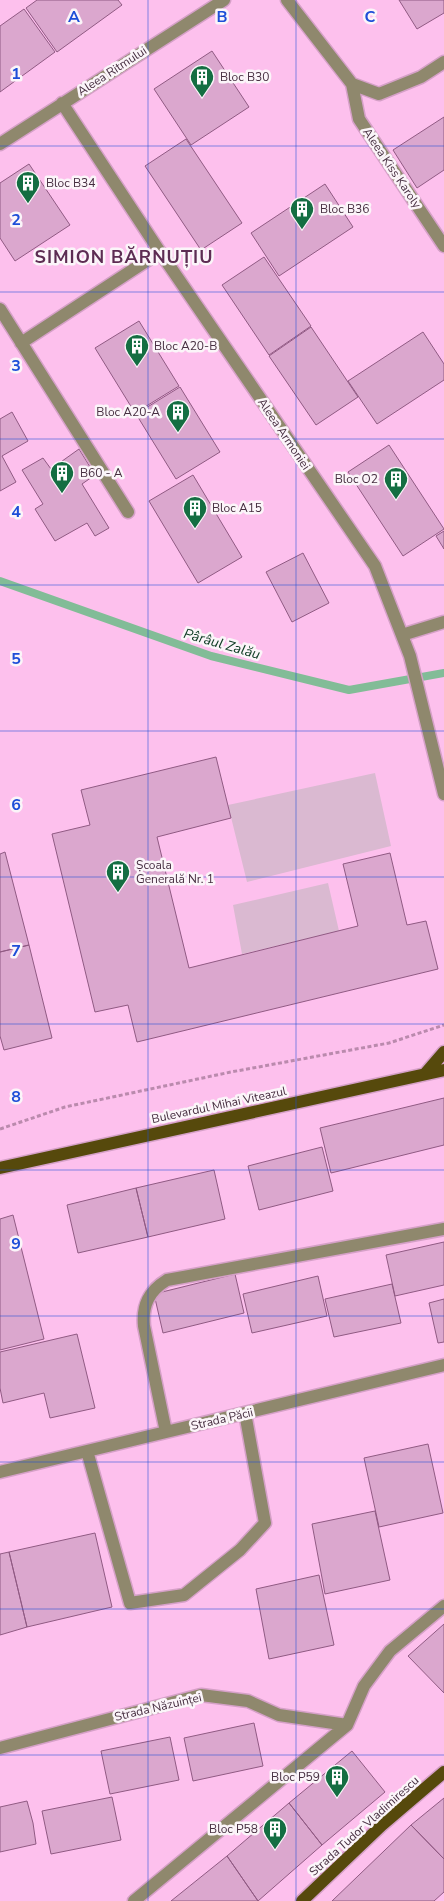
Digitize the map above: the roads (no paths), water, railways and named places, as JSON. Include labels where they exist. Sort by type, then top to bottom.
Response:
[{"type":"main road","points":[[425,1074],[444,1052]]},
{"type":"main road","name":"Bulevardul Mihai Viteazul","points":[[0,1168],[444,1070]]},
{"type":"main road","name":"Strada Tudor Vladimirescu","points":[[302,1901],[382,1825],[444,1772]]},
{"type":"street","name":"Aleea Ritmului","points":[[0,144],[224,0]]},
{"type":"street","points":[[287,0],[352,84],[379,94],[421,77],[444,62]]},
{"type":"street","name":"Aleea Kiss Karoly","points":[[352,84],[360,119],[444,246]]},
{"type":"street","name":"Aleea Armoniei","points":[[62,103],[160,252],[375,566],[410,656],[444,794]]},
{"type":"street","points":[[21,343],[160,252]]},
{"type":"street","points":[[0,309],[6,330],[21,343],[128,512]]},
{"type":"street","points":[[402,635],[444,622]]},
{"type":"street","points":[[166,1432],[143,1314],[146,1302],[158,1286],[167,1280],[444,1229]]},
{"type":"street","name":"Strada Păcii","points":[[0,1472],[444,1365]]},
{"type":"street","points":[[87,1451],[130,1603],[184,1595],[240,1550],[265,1523],[245,1413]]},
{"type":"street","points":[[134,1901],[347,1725],[364,1686],[390,1651],[443,1607]]},
{"type":"street","name":"Strada Năzuinței","points":[[0,1748],[201,1695],[248,1701],[279,1715],[347,1725]]},
{"type":"waterway","name":"Pârâul Zalău","points":[[0,581],[211,656],[349,690],[444,673]]},
{"type":"place","name":"Bloc B30","points":[[202,98]]},
{"type":"place","name":"Bloc B34","points":[[28,204]]},
{"type":"place","name":"Bloc B36","points":[[302,230]]},
{"type":"place","name":"Bloc A20-B","points":[[137,367]]},
{"type":"place","name":"Bloc A20-A","points":[[178,433]]},
{"type":"place","name":"B60 - A","points":[[62,494]]},
{"type":"place","name":"Bloc O2","points":[[396,500]]},
{"type":"place","name":"Bloc A15","points":[[195,529]]},
{"type":"place","name":"Școala Generală Nr. 1","points":[[118,893]]},
{"type":"place","name":"Bloc P59","points":[[337,1798]]},
{"type":"place","name":"Bloc P58","points":[[275,1850]]},
{"type":"district","name":"SIMION BĂRNUȚIU","points":[[124,257]]}]
